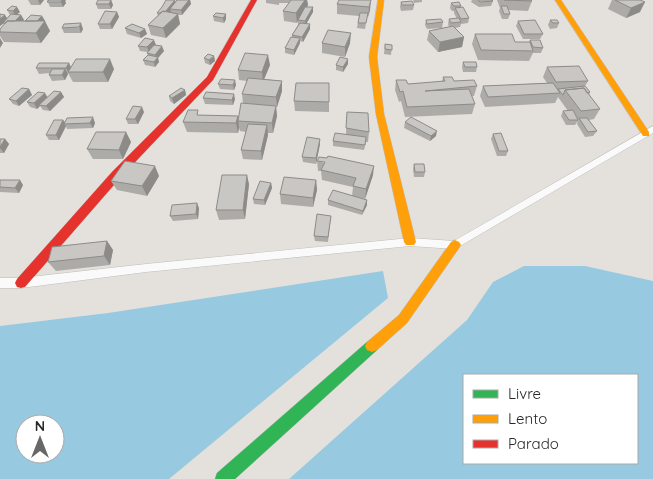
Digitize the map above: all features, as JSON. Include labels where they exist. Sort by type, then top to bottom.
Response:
[{"type":"street","points":[[21,283],[116,175],[210,78],[254,0]]},
{"type":"street","points":[[381,0],[373,57],[380,114],[410,242]]},
{"type":"street","points":[[558,0],[649,131]]},
{"type":"street","points":[[223,479],[404,319],[455,246]]},
{"type":"lane","points":[[0,283],[21,283],[146,268],[410,242],[455,246],[649,131]]},
{"type":"water","points":[[524,266],[585,266],[653,281],[653,479],[289,479],[467,320],[493,282]]},
{"type":"water","points":[[383,271],[388,298],[169,479],[0,479],[0,326],[108,313]]},
{"type":"building","points":[[49,0],[62,0],[61,2],[47,2]]},
{"type":"building","points":[[98,0],[111,0],[109,4],[96,4]]},
{"type":"building","points":[[166,0],[175,0],[165,12],[157,13],[162,7]]},
{"type":"building","points":[[177,0],[189,0],[181,10],[170,9]]},
{"type":"building","points":[[291,0],[305,0],[296,13],[283,11]]},
{"type":"building","points":[[339,0],[371,0],[369,7],[337,4]]},
{"type":"building","points":[[478,0],[492,0],[493,1],[480,2]]},
{"type":"building","points":[[615,0],[640,0],[645,2],[631,8]]},
{"type":"building","points":[[412,1],[414,5],[402,5],[401,2]]},
{"type":"building","points":[[459,2],[461,6],[454,6],[451,3]]},
{"type":"building","points":[[12,6],[17,7],[13,11],[7,10]]},
{"type":"building","points":[[501,6],[507,6],[510,14],[504,14]]},
{"type":"building","points":[[305,7],[313,7],[305,21],[298,20]]},
{"type":"building","points":[[463,7],[469,18],[461,19],[455,8]]},
{"type":"building","points":[[105,11],[117,12],[110,24],[98,24]]},
{"type":"building","points":[[163,11],[178,14],[163,28],[148,25]]},
{"type":"building","points":[[216,13],[226,14],[223,18],[213,16]]},
{"type":"building","points":[[360,13],[368,13],[366,23],[358,23]]},
{"type":"building","points":[[11,14],[21,15],[15,21],[3,23]]},
{"type":"building","points":[[31,15],[42,16],[37,21],[25,21]]},
{"type":"building","points":[[459,18],[461,22],[451,23],[449,19]]},
{"type":"building","points":[[441,19],[443,22],[427,24],[426,20]]},
{"type":"building","points":[[535,20],[543,34],[524,34],[518,21]]},
{"type":"building","points":[[550,20],[557,20],[559,23],[553,23]]},
{"type":"building","points":[[7,21],[45,21],[36,33],[0,32],[0,29]]},
{"type":"building","points":[[81,23],[79,27],[62,28],[64,24]]},
{"type":"building","points":[[300,23],[310,24],[302,37],[292,35]]},
{"type":"building","points":[[132,24],[145,29],[139,33],[125,28]]},
{"type":"building","points":[[453,26],[464,37],[440,42],[429,31]]},
{"type":"building","points":[[328,30],[351,33],[345,47],[322,43]]},
{"type":"building","points":[[475,34],[512,34],[515,42],[530,42],[533,51],[481,50]]},
{"type":"building","points":[[291,37],[300,38],[294,50],[285,48]]},
{"type":"building","points":[[145,38],[154,40],[147,47],[138,46]]},
{"type":"building","points":[[530,40],[540,40],[543,48],[533,47]]},
{"type":"building","points":[[385,44],[392,45],[392,50],[385,49]]},
{"type":"building","points":[[154,45],[162,46],[155,55],[147,53]]},
{"type":"building","points":[[245,53],[268,55],[262,72],[238,70]]},
{"type":"building","points":[[208,54],[214,56],[209,60],[204,58]]},
{"type":"building","points":[[148,55],[158,57],[154,62],[143,60]]},
{"type":"building","points":[[340,57],[348,59],[343,67],[336,65]]},
{"type":"building","points":[[76,59],[110,59],[103,72],[68,72]]},
{"type":"building","points":[[463,62],[476,62],[477,67],[465,67]]},
{"type":"building","points":[[39,63],[69,63],[66,68],[36,68]]},
{"type":"building","points":[[579,66],[588,81],[556,82],[547,67]]},
{"type":"building","points":[[52,69],[65,69],[62,75],[49,75]]},
{"type":"building","points":[[443,77],[452,77],[454,81],[474,80],[477,86],[425,91],[469,89],[475,104],[407,107],[403,91],[400,92],[396,80],[406,80],[408,84],[445,81]]},
{"type":"building","points":[[248,78],[282,81],[276,97],[242,94]]},
{"type":"building","points":[[221,79],[235,80],[233,85],[218,84]]},
{"type":"building","points":[[296,83],[329,83],[329,102],[294,101]]},
{"type":"building","points":[[553,83],[560,93],[488,97],[483,86]]},
{"type":"building","points":[[585,86],[590,92],[587,93],[584,88],[565,90],[563,95],[558,89]]},
{"type":"building","points":[[22,88],[29,89],[16,101],[9,99]]},
{"type":"building","points":[[181,88],[185,90],[172,98],[169,96]]},
{"type":"building","points":[[584,88],[600,109],[581,111],[565,90]]},
{"type":"building","points":[[54,91],[61,92],[46,106],[39,105]]},
{"type":"building","points":[[38,92],[45,93],[34,103],[27,102]]},
{"type":"building","points":[[206,92],[234,94],[232,100],[203,98]]},
{"type":"building","points":[[241,103],[276,106],[272,123],[238,121]]},
{"type":"building","points":[[133,106],[142,107],[135,119],[126,119]]},
{"type":"building","points":[[188,110],[198,110],[197,115],[238,116],[236,123],[183,122]]},
{"type":"building","points":[[573,110],[578,120],[569,120],[563,111]]},
{"type":"building","points":[[347,112],[368,113],[369,132],[346,128]]},
{"type":"building","points":[[93,117],[90,123],[64,124],[67,118]]},
{"type":"building","points":[[411,117],[437,131],[431,136],[405,122]]},
{"type":"building","points":[[579,118],[587,118],[597,131],[588,132]]},
{"type":"building","points":[[54,120],[63,120],[56,135],[46,135]]},
{"type":"building","points":[[248,124],[267,125],[261,151],[241,150]]},
{"type":"building","points":[[96,132],[126,132],[119,150],[87,149]]},
{"type":"building","points":[[335,133],[366,137],[365,145],[333,141]]},
{"type":"building","points":[[501,133],[508,151],[499,151],[493,134]]},
{"type":"building","points":[[307,137],[320,139],[316,158],[302,157]]},
{"type":"building","points":[[0,139],[5,139],[0,147]]},
{"type":"building","points":[[328,156],[374,166],[366,189],[353,186],[356,178],[321,170],[325,162],[317,161],[319,157],[327,158]]},
{"type":"building","points":[[125,161],[155,166],[142,186],[111,181]]},
{"type":"building","points":[[414,164],[424,164],[425,172],[415,172]]},
{"type":"building","points":[[222,175],[247,175],[243,210],[216,210]]},
{"type":"building","points":[[284,177],[316,180],[313,198],[280,194]]},
{"type":"building","points":[[0,180],[20,180],[15,188],[0,187]]},
{"type":"building","points":[[260,181],[271,183],[264,200],[253,199]]},
{"type":"building","points":[[333,190],[367,200],[363,211],[328,200]]},
{"type":"building","points":[[197,203],[196,214],[170,216],[172,205]]},
{"type":"building","points":[[317,214],[331,216],[328,237],[314,236]]},
{"type":"building","points":[[107,241],[104,256],[48,262],[52,247]]},
{"type":"traffic: fast","points":[[223,479],[372,346]]},
{"type":"traffic: slow","points":[[381,0],[373,57],[380,114],[410,242]]},
{"type":"traffic: slow","points":[[558,0],[646,134]]},
{"type":"traffic: slow","points":[[372,346],[403,319],[455,245]]},
{"type":"traffic: jam","points":[[21,283],[116,175],[210,78],[254,0]]}]
